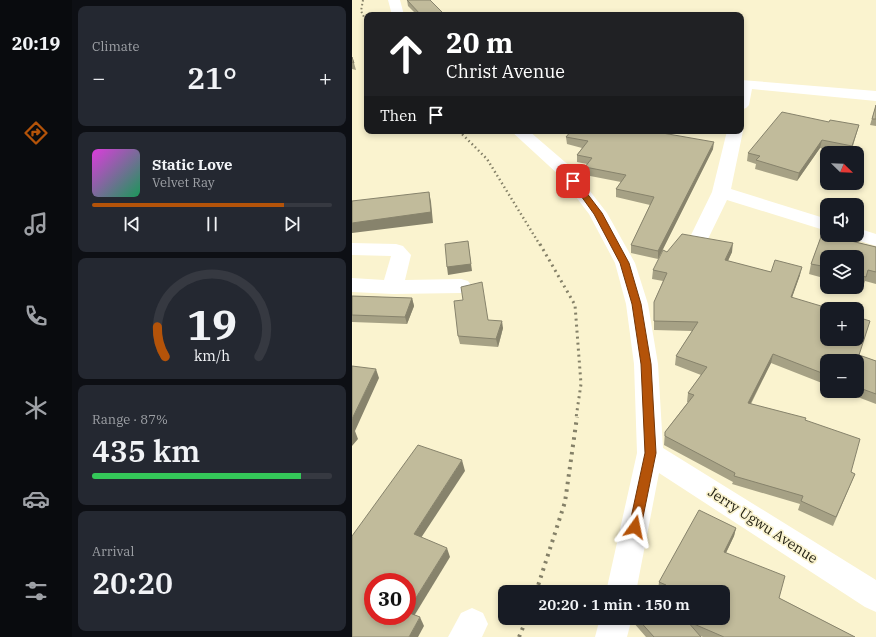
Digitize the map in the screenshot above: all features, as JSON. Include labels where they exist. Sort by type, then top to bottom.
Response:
[{"type":"street","points":[[394,0],[397,12]]},
{"type":"street","points":[[744,84],[876,96]]},
{"type":"street","points":[[523,134],[552,159],[581,189],[598,213],[625,263],[637,304],[646,364],[650,453],[623,585]]},
{"type":"street","points":[[701,235],[720,192],[734,134]]},
{"type":"street","points":[[720,192],[820,223]]},
{"type":"street","points":[[864,236],[876,240]]},
{"type":"street","points":[[352,250],[396,250],[401,255],[393,287]]},
{"type":"street","points":[[352,285],[393,287],[462,286]]},
{"type":"street","name":"Jerry Ugwu Avenue","points":[[650,453],[876,597]]},
{"type":"street","points":[[611,637],[614,625]]},
{"type":"building","points":[[407,0],[430,0],[442,12],[418,12]]},
{"type":"building","points":[[876,105],[876,119],[872,119]]},
{"type":"building","points":[[782,112],[829,122],[830,120],[859,125],[852,146],[822,140],[799,173],[756,160],[760,156],[748,153]]},
{"type":"building","points":[[568,134],[668,134],[714,142],[658,251],[631,245],[654,197],[616,189],[626,175],[585,167],[592,158],[577,155],[588,141],[566,137]]},
{"type":"building","points":[[429,192],[431,212],[352,223],[352,201]]},
{"type":"building","points":[[682,234],[733,243],[725,260],[771,272],[775,260],[802,267],[791,297],[820,306],[820,346],[862,346],[859,354],[820,354],[820,372],[773,354],[748,403],[806,418],[805,420],[860,439],[851,472],[855,474],[836,517],[801,501],[803,496],[734,476],[735,473],[665,436],[665,432],[694,395],[688,393],[707,367],[676,356],[698,322],[654,321],[654,302],[667,273],[653,270],[663,250],[667,252]]},
{"type":"building","points":[[820,239],[820,242],[855,242],[876,247],[876,272],[868,270],[866,277],[864,277],[864,250],[820,250],[820,266],[811,264]]},
{"type":"building","points":[[468,241],[471,264],[447,267],[445,244]]},
{"type":"building","points":[[482,282],[488,320],[502,321],[496,339],[458,336],[454,301],[463,300],[461,287]]},
{"type":"building","points":[[352,296],[412,298],[405,317],[352,315]]},
{"type":"building","points":[[864,319],[870,321],[864,340]]},
{"type":"building","points":[[864,357],[876,361],[876,394],[864,390]]},
{"type":"building","points":[[352,366],[376,369],[352,419]]},
{"type":"building","points":[[418,445],[462,460],[414,534],[447,548],[416,598],[416,573],[364,573],[364,625],[416,625],[409,637],[352,637],[352,536]]},
{"type":"building","points":[[699,510],[736,528],[724,552],[785,576],[779,598],[855,637],[724,637],[696,625],[730,625],[730,585],[666,585],[659,582]]},
{"type":"building","points":[[416,615],[420,617],[416,624]]},
{"type":"building","points":[[643,625],[690,625],[701,637],[654,637]]},
{"type":"railway","points":[[363,0],[361,11],[364,17]]},
{"type":"railway","points":[[462,134],[487,159],[540,245]]},
{"type":"railway","points":[[540,244],[575,305],[581,384],[576,418]]},
{"type":"railway","points":[[538,585],[565,502],[577,417]]},
{"type":"railway","points":[[519,637],[524,625]]},
{"type":"route","points":[[573,181],[581,189],[598,213],[625,263],[637,304],[646,364],[650,453],[635,527]]}]
